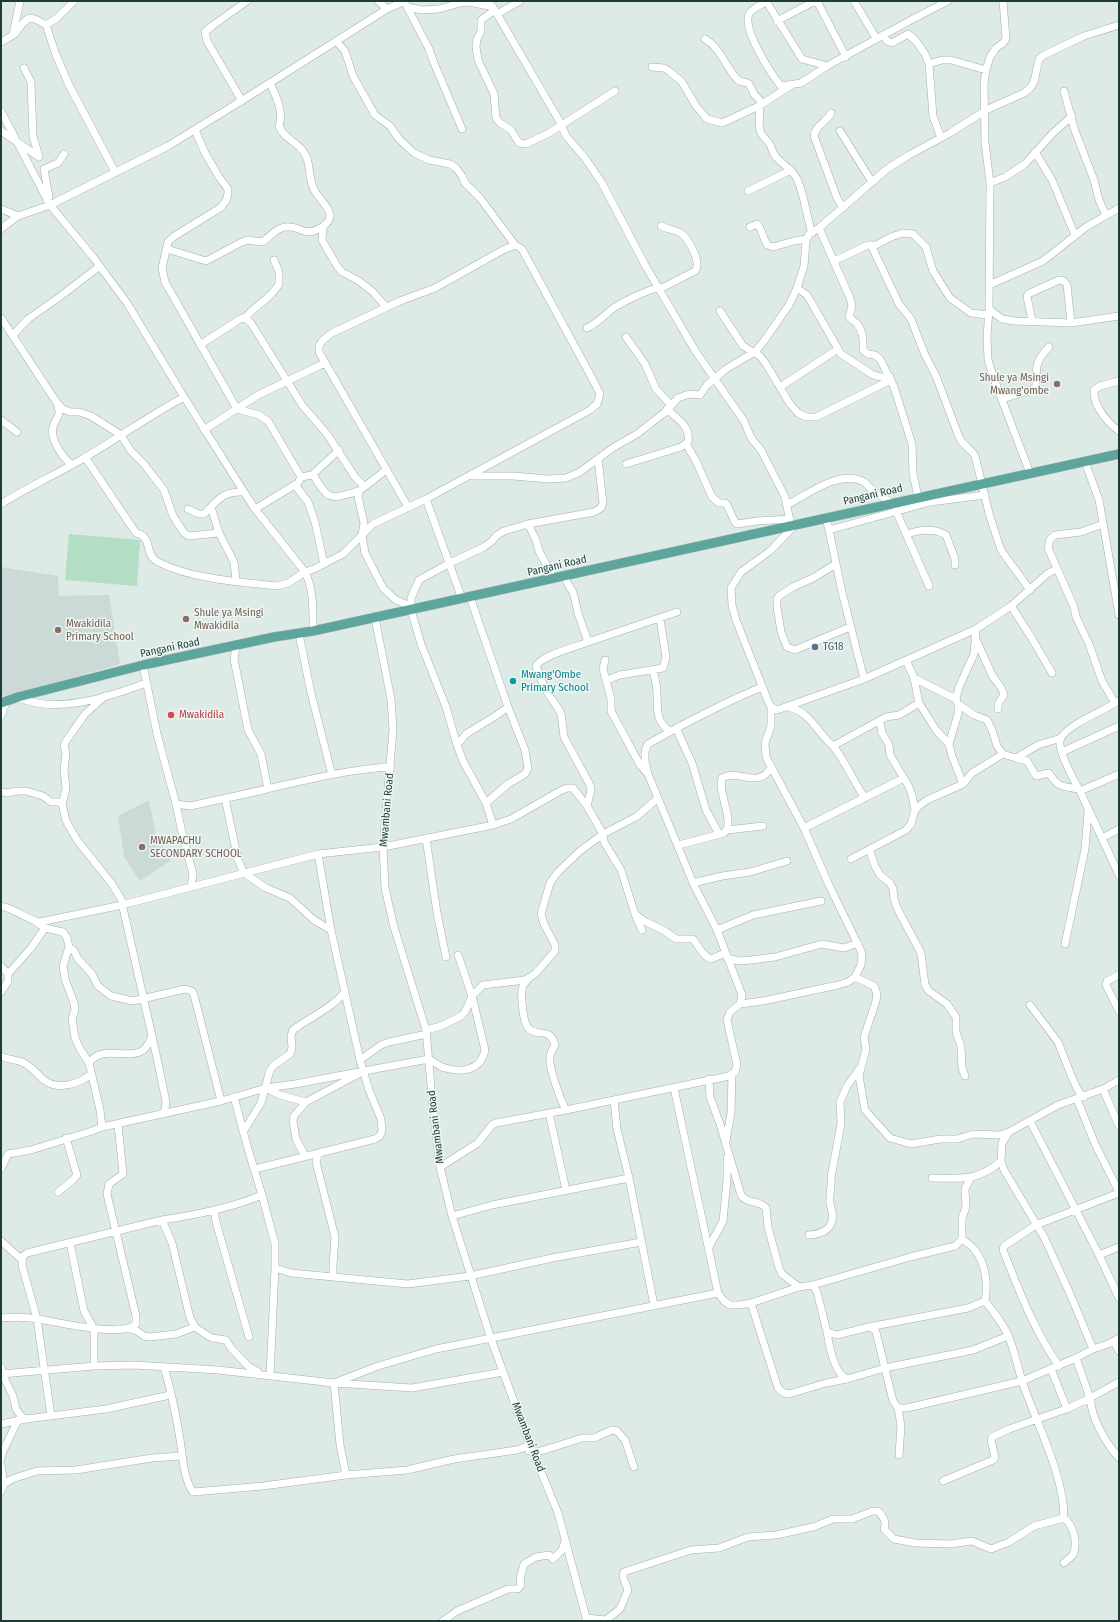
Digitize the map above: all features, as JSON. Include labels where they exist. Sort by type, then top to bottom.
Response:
[{"type":"main road","name":"Pangani Road","points":[[4,702],[18,697],[142,665],[274,637],[313,632],[375,618],[410,608],[466,598],[554,579],[792,523],[826,519],[893,507],[918,497],[1119,454]]},
{"type":"street","points":[[13,34],[20,1]]},
{"type":"street","points":[[46,25],[57,18],[74,1]]},
{"type":"street","points":[[242,101],[207,41],[205,32],[247,1]]},
{"type":"street","points":[[378,1],[387,9]]},
{"type":"street","points":[[1,229],[18,216],[168,146],[387,9],[405,3],[422,10],[439,9],[469,2],[493,8],[520,1]]},
{"type":"street","points":[[827,66],[802,59],[777,21],[766,1],[749,14],[748,21],[760,55],[773,77],[781,86],[790,86],[801,83],[827,66],[948,1]]},
{"type":"street","points":[[854,1],[880,37],[892,42],[908,34],[925,54],[929,64],[933,116],[941,138]]},
{"type":"street","points":[[1003,1],[1006,39],[996,48],[990,57],[984,84],[986,142],[990,183],[987,337],[988,360],[1030,473]]},
{"type":"street","points":[[777,21],[813,2],[818,3],[846,57]]},
{"type":"street","points":[[405,3],[429,49],[462,129]]},
{"type":"street","points":[[493,8],[481,20],[481,31],[477,39],[476,46],[478,60],[494,94],[496,118],[500,123],[511,130],[519,143],[526,144],[562,125],[615,90]]},
{"type":"street","points":[[493,8],[562,125],[566,136],[585,158],[602,183],[659,288],[696,352],[744,421],[751,438],[761,450],[785,497],[792,523]]},
{"type":"street","points":[[1,42],[13,34],[29,18],[36,19],[46,25],[56,55],[70,85],[115,172]]},
{"type":"street","points":[[466,478],[476,475],[548,479],[566,478],[580,472],[614,447],[637,434],[678,398],[684,395],[700,395],[708,384],[714,379],[731,366],[756,351],[789,305],[797,288],[804,266],[807,239],[809,234],[820,228],[887,169],[986,110],[1024,93],[1034,82],[1039,59],[1044,55],[1084,36],[1119,25]]},
{"type":"street","points":[[705,39],[714,44],[730,71],[739,81],[749,84],[760,105],[760,132],[770,144],[774,155],[791,170],[800,186],[804,200],[806,217],[812,233]]},
{"type":"street","points":[[85,457],[136,533],[143,534],[146,539],[150,555],[158,562],[187,573],[276,586],[288,583],[305,572],[314,570],[343,554],[373,524],[466,478],[590,410],[597,404],[600,394],[522,250],[515,245],[480,198],[465,183],[456,168],[450,164],[429,160],[414,153],[399,139],[390,126],[375,115],[353,76],[345,51],[336,41]]},
{"type":"street","points":[[929,64],[942,60],[951,60],[986,70]]},
{"type":"street","points":[[652,67],[664,68],[682,82],[696,106],[707,119],[714,122],[722,123],[760,105],[790,86]]},
{"type":"street","points":[[1,130],[39,157],[33,136],[31,82],[24,68]]},
{"type":"street","points":[[167,249],[206,262],[248,240],[262,242],[286,226],[310,233],[323,227],[329,221],[329,211],[312,186],[309,162],[305,154],[298,144],[287,138],[280,131],[278,126],[281,120],[278,102],[270,83]]},
{"type":"street","points":[[1064,91],[1075,131],[1094,180],[1099,200],[1106,215]]},
{"type":"street","points":[[1,111],[48,203],[100,266],[127,303],[204,430],[255,509],[305,572],[311,590],[313,632]]},
{"type":"street","points":[[831,113],[829,118],[814,131],[814,136],[837,198],[843,208]]},
{"type":"street","points":[[990,183],[1005,177],[1025,164],[1052,134],[1072,116]]},
{"type":"street","points":[[195,130],[205,153],[219,178],[228,189],[228,193],[226,201],[220,208],[168,242],[162,268],[165,282],[236,408],[259,415],[268,421],[301,477]]},
{"type":"street","points":[[840,131],[872,182]]},
{"type":"street","points":[[1035,152],[1052,180],[1075,235]]},
{"type":"street","points":[[48,203],[49,197],[44,169],[58,163],[64,154]]},
{"type":"street","points":[[748,191],[791,170]]},
{"type":"street","points":[[989,285],[1043,261],[1075,235],[1119,208]]},
{"type":"street","points":[[1,209],[18,216]]},
{"type":"street","points":[[750,227],[757,224],[760,226],[767,245],[773,247],[807,239]]},
{"type":"street","points":[[587,328],[595,325],[616,306],[646,292],[659,288],[698,268],[698,264],[690,244],[682,235],[661,226]]},
{"type":"street","points":[[323,227],[322,240],[336,266],[342,272],[359,281],[373,292],[386,307]]},
{"type":"street","points":[[820,228],[850,298],[852,306],[849,317],[857,323],[861,330],[864,340],[863,350],[880,359],[891,378],[912,444],[913,474],[918,497]]},
{"type":"street","points":[[834,260],[871,245],[876,245],[903,233],[913,234],[926,247],[933,271],[950,298],[970,313],[988,312],[1002,318],[1015,321],[1032,320],[1071,323],[1119,316]]},
{"type":"street","points":[[408,507],[325,363],[319,352],[319,346],[322,341],[353,322],[386,307],[435,288],[515,245]]},
{"type":"street","points":[[871,245],[899,304],[912,320],[925,355],[936,376],[959,437],[963,445],[972,450],[975,456],[984,495],[1001,550],[1030,590]]},
{"type":"street","points":[[200,345],[240,319],[245,318],[257,306],[266,300],[279,284],[279,272],[274,260]]},
{"type":"street","points":[[13,335],[28,320],[100,266]]},
{"type":"street","points":[[1032,320],[1027,297],[1028,294],[1059,280],[1064,281],[1067,285],[1071,323]]},
{"type":"street","points":[[797,288],[807,295],[842,354],[873,375],[891,378]]},
{"type":"street","points":[[720,311],[743,346],[760,356],[790,404],[798,413],[806,417],[816,417],[891,378]]},
{"type":"street","points":[[1,318],[58,403],[64,409],[70,412],[79,412],[91,416],[121,435],[131,451],[143,463],[164,490],[173,516],[184,533],[189,536],[219,533]]},
{"type":"street","points":[[245,318],[251,323],[302,405],[339,450],[361,489]]},
{"type":"street","points":[[626,337],[645,364],[656,389],[683,423],[689,437],[686,444],[681,447],[626,464]]},
{"type":"street","points":[[1002,399],[1029,391],[1036,387],[1036,368],[1038,360],[1041,354],[1049,347]]},
{"type":"street","points":[[780,387],[838,349]]},
{"type":"street","points":[[204,430],[258,395],[325,363]]},
{"type":"street","points":[[1119,381],[1100,386],[1094,390],[1094,398],[1097,406],[1112,426],[1119,431]]},
{"type":"street","points":[[1,504],[38,482],[72,465],[157,411],[184,397]]},
{"type":"street","points":[[58,403],[60,411],[58,418],[54,423],[54,439],[64,459],[72,465]]},
{"type":"street","points":[[1,420],[17,432]]},
{"type":"street","points":[[686,444],[696,461],[712,497],[719,503],[725,502],[737,524],[792,523]]},
{"type":"street","points":[[301,477],[312,475],[339,450]]},
{"type":"street","points":[[493,825],[486,803],[463,761],[457,745],[452,726],[410,608],[411,598],[419,580],[450,562],[484,547],[504,531],[528,524],[594,512],[601,508],[603,503],[598,459]]},
{"type":"street","points":[[1085,462],[1099,500],[1119,615]]},
{"type":"street","points":[[312,475],[328,496],[333,498],[361,489],[386,470]]},
{"type":"street","points":[[255,509],[298,483],[301,477]]},
{"type":"street","points":[[787,505],[832,481],[854,479],[864,482],[893,507],[907,534],[929,586]]},
{"type":"street","points":[[295,485],[308,502],[315,522],[324,564]]},
{"type":"street","points":[[361,489],[358,497],[364,523],[362,535],[365,553],[383,588],[396,600],[410,608]]},
{"type":"street","points":[[188,509],[197,514],[202,514],[207,512],[211,507],[232,491],[244,492]]},
{"type":"street","points":[[829,530],[893,507],[984,495]]},
{"type":"street","points":[[426,499],[525,750],[528,768],[525,774],[508,784],[486,803]]},
{"type":"street","points":[[211,507],[219,533],[234,562],[236,581]]},
{"type":"street","points":[[826,519],[850,627],[864,679]]},
{"type":"street","points":[[440,1167],[478,1143],[492,1125],[674,1088],[709,1079],[730,1076],[735,1072],[737,1065],[727,1020],[730,1012],[740,1004],[763,1002],[838,985],[848,982],[855,977],[861,965],[862,953],[858,943],[804,828],[766,757],[765,743],[771,726],[771,707],[736,620],[732,605],[731,588],[741,572],[770,552],[792,523]]},
{"type":"street","points":[[528,524],[536,540],[539,551],[554,579]]},
{"type":"street","points":[[1016,758],[1038,745],[1061,738],[1073,727],[1117,702],[1102,681],[1089,644],[1076,617],[1074,607],[1048,548],[1050,538],[1055,535],[1081,532],[1103,524]]},
{"type":"street","points":[[907,534],[915,531],[933,530],[946,535],[955,559],[955,565]]},
{"type":"street","points":[[836,564],[814,578],[793,587],[779,596],[777,599],[777,607],[781,632],[787,647],[795,650],[850,627]]},
{"type":"street","points":[[771,707],[777,710],[789,707],[864,679],[975,632],[1011,606],[1048,574],[1056,569]]},
{"type":"street","points":[[564,576],[568,586],[573,592],[578,613],[588,642]]},
{"type":"street","points":[[1011,606],[1032,637],[1052,673]]},
{"type":"street","points":[[587,806],[591,790],[590,785],[564,737],[561,713],[545,688],[536,666],[541,661],[554,654],[677,612]]},
{"type":"street","name":"Mwambani Road","points":[[375,618],[391,699],[393,730],[383,847],[386,894],[394,927],[427,1032],[440,1167],[452,1216],[491,1339],[531,1448],[558,1513],[586,1620]]},
{"type":"street","points":[[607,680],[620,675],[663,668],[666,657],[660,619]]},
{"type":"street","points":[[949,744],[958,714],[957,702],[959,687],[974,654],[975,632]]},
{"type":"street","points":[[975,632],[992,675],[1003,690],[1004,695],[998,704],[998,709]]},
{"type":"street","points":[[299,634],[311,693],[332,775]]},
{"type":"street","points":[[236,646],[234,658],[248,730],[261,754],[268,789]]},
{"type":"street","points":[[605,660],[603,669],[607,680],[612,706],[611,711],[640,765],[648,774]]},
{"type":"street","points":[[906,660],[914,678],[919,704],[936,730],[949,744],[963,784]]},
{"type":"street","points":[[142,665],[157,734],[193,874],[190,886]]},
{"type":"street","points":[[653,670],[657,686],[657,713],[659,720],[673,730],[692,763],[706,810],[719,834]]},
{"type":"street","points":[[914,678],[957,702],[974,715],[987,720],[997,746],[1003,754],[1027,761],[1036,776],[1050,773],[1055,782],[1059,785],[1080,790],[1119,774]]},
{"type":"street","points":[[18,697],[26,701],[53,705],[84,702],[146,683]]},
{"type":"street","points":[[740,1004],[742,995],[717,930],[693,883],[679,845],[648,774],[645,761],[645,751],[648,744],[673,730],[728,701],[762,687]]},
{"type":"street","points":[[105,696],[85,714],[64,746],[66,753],[64,770],[66,789],[62,804],[66,821],[77,840],[112,884],[121,899],[166,1102],[164,1114]]},
{"type":"street","points":[[1,716],[4,702]]},
{"type":"street","points":[[833,746],[886,718],[899,715],[919,704]]},
{"type":"street","points":[[457,745],[466,734],[498,715],[508,707]]},
{"type":"street","points":[[789,707],[798,709],[806,714],[827,741],[833,746],[842,758],[854,782],[865,798]]},
{"type":"street","points":[[851,859],[906,830],[911,824],[915,810],[912,795],[890,755],[889,745],[882,733],[880,722]]},
{"type":"street","points":[[452,726],[457,732],[466,734]]},
{"type":"street","points":[[1062,752],[1119,726]]},
{"type":"street","points":[[1061,738],[1060,744],[1062,752],[1073,779],[1080,790],[1119,875]]},
{"type":"street","points":[[915,810],[927,800],[963,784],[972,773],[1003,754]]},
{"type":"street","points":[[176,804],[191,806],[332,775],[373,768],[391,767]]},
{"type":"street","points":[[727,830],[727,816],[721,787],[722,778],[734,775],[756,779],[768,772],[771,768]]},
{"type":"street","points":[[804,828],[904,778]]},
{"type":"street","points":[[34,921],[40,922],[122,905],[190,886],[318,854],[383,847],[493,825],[511,819],[567,788],[573,788],[587,806],[604,834],[604,842],[621,870],[635,914],[642,930]]},
{"type":"street","points":[[1,793],[7,794],[18,791],[26,791],[38,794],[51,802],[58,802],[62,804]]},
{"type":"street","points":[[225,798],[238,860],[244,873],[266,888],[290,898],[314,920],[331,930]]},
{"type":"street","points":[[566,1110],[559,1098],[557,1084],[551,1070],[550,1055],[555,1045],[553,1040],[547,1034],[532,1031],[523,1015],[524,985],[555,951],[555,945],[544,924],[541,914],[550,883],[558,872],[580,851],[604,834],[636,816],[658,799]]},
{"type":"street","points":[[1065,944],[1085,849],[1088,808]]},
{"type":"street","points":[[679,845],[719,834],[727,830],[763,826]]},
{"type":"street","points":[[1102,838],[1119,829]]},
{"type":"street","points":[[426,838],[437,914],[446,957]]},
{"type":"street","points":[[869,849],[880,875],[890,883],[898,910],[921,953],[925,985],[929,991],[944,1000],[956,1017],[956,1032],[961,1046],[962,1068],[965,1076]]},
{"type":"street","points":[[255,1169],[375,1139],[380,1136],[382,1130],[381,1119],[360,1060],[331,930],[318,854]]},
{"type":"street","points":[[693,883],[722,876],[750,872],[788,860]]},
{"type":"street","points":[[193,874],[200,880],[209,882]]},
{"type":"street","points":[[717,930],[753,915],[821,901]]},
{"type":"street","points":[[1,906],[14,910],[44,928],[63,932],[67,938],[69,947],[63,966],[65,980],[74,1003],[75,1010],[72,1018],[75,1038],[89,1063],[97,1094],[102,1127]]},
{"type":"street","points":[[635,914],[676,939],[693,939],[707,957],[711,959],[726,956],[739,961],[751,960],[775,957],[822,944],[844,948],[858,943]]},
{"type":"street","points":[[8,974],[31,948],[44,928]]},
{"type":"street","points":[[69,947],[74,951],[78,959],[92,974],[98,986],[111,996],[124,1000],[144,999],[185,989],[192,991],[221,1101]]},
{"type":"street","points":[[1,1168],[8,1154],[31,1150],[102,1127],[221,1101],[266,1088],[429,1059],[444,1068],[460,1071],[476,1066],[483,1058],[485,1050],[472,996],[458,955]]},
{"type":"street","points":[[1,966],[8,974],[8,981],[1,992]]},
{"type":"street","points":[[1119,975],[1107,981],[1106,985],[1119,1011]]},
{"type":"street","points":[[855,977],[874,986],[877,994],[864,1037],[866,1049],[859,1076],[865,1110],[890,1138],[911,1144],[940,1139],[957,1139],[974,1134],[1000,1135],[1030,1121],[1058,1105],[1103,1089],[1119,1080]]},
{"type":"street","points":[[360,1060],[389,1042],[427,1032],[461,1016],[465,1012],[472,996],[479,988],[487,984],[530,978]]},
{"type":"street","points":[[243,1132],[261,1103],[270,1070],[274,1065],[290,1054],[293,1044],[291,1036],[293,1030],[342,996],[345,991]]},
{"type":"street","points":[[1030,1005],[1058,1042],[1081,1098],[1095,1144],[1119,1193],[1076,1211],[1036,1225],[1004,1246],[1003,1250],[1026,1308],[1059,1366]]},
{"type":"street","points":[[89,1063],[93,1058],[102,1054],[134,1053],[141,1051],[147,1046],[152,1036]]},
{"type":"street","points":[[1,1056],[22,1062],[46,1081],[53,1084],[60,1085],[76,1083],[91,1074]]},
{"type":"street","points":[[809,1235],[821,1234],[830,1226],[832,1218],[830,1203],[832,1185],[831,1177],[841,1124],[840,1102],[847,1086],[860,1068]]},
{"type":"street","points":[[305,1156],[296,1139],[293,1121],[294,1116],[306,1102],[364,1071]]},
{"type":"street","points":[[709,1246],[723,1221],[728,1168],[726,1143],[731,1113],[732,1074]]},
{"type":"street","points":[[709,1079],[710,1097],[726,1143],[742,1198],[761,1204],[766,1208],[768,1227],[779,1268],[782,1274],[799,1287]]},
{"type":"street","points":[[266,1088],[280,1095],[306,1102]]},
{"type":"street","points":[[674,1088],[718,1293],[724,1301],[730,1305],[751,1303],[799,1287],[813,1286],[910,1257],[955,1246],[962,1239],[962,1218],[966,1207],[965,1189],[970,1178]]},
{"type":"street","points":[[1103,1089],[1119,1126]]},
{"type":"street","points":[[234,1097],[275,1244],[270,1376]]},
{"type":"street","points":[[614,1100],[617,1129],[629,1178],[654,1305]]},
{"type":"street","points":[[166,1102],[174,1112]]},
{"type":"street","points":[[549,1113],[566,1190]]},
{"type":"street","points":[[1030,1121],[1099,1255],[1119,1298]]},
{"type":"street","points":[[1,1318],[37,1318],[94,1329],[133,1327],[137,1321],[107,1194],[109,1184],[123,1174],[118,1124]]},
{"type":"street","points":[[1008,1132],[1002,1143],[1001,1162],[1004,1170],[1044,1237],[1093,1348]]},
{"type":"street","points":[[58,1192],[73,1180],[76,1175],[66,1138]]},
{"type":"street","points":[[321,1152],[316,1162],[335,1237],[333,1277]]},
{"type":"street","points":[[932,1178],[970,1178],[992,1169],[1001,1162]]},
{"type":"street","points":[[452,1216],[492,1204],[629,1178]]},
{"type":"street","points":[[22,1260],[23,1256],[27,1253],[162,1220],[240,1204],[262,1194]]},
{"type":"street","points":[[214,1210],[248,1337]]},
{"type":"street","points":[[162,1220],[172,1243],[190,1318],[195,1327],[212,1338],[226,1340],[231,1348],[248,1366],[257,1371],[259,1374]]},
{"type":"street","points":[[962,1239],[974,1248],[984,1268],[987,1285],[985,1301],[1000,1321],[1008,1336],[1022,1381],[1054,1467],[1064,1504],[1064,1518]]},
{"type":"street","points":[[1,1240],[22,1260],[37,1318],[52,1416]]},
{"type":"street","points":[[275,1268],[291,1273],[408,1284],[470,1276],[552,1258],[641,1242]]},
{"type":"street","points":[[70,1243],[84,1311],[94,1329],[94,1366]]},
{"type":"street","points":[[1099,1255],[1119,1248]]},
{"type":"street","points":[[813,1286],[817,1292],[830,1349],[840,1374],[847,1379]]},
{"type":"street","points":[[334,1383],[378,1366],[436,1349],[718,1293]]},
{"type":"street","points":[[827,1332],[837,1335],[869,1327],[968,1308],[985,1301]]},
{"type":"street","points":[[751,1303],[778,1388],[789,1394],[885,1368],[974,1350],[1008,1336]]},
{"type":"street","points":[[127,1328],[137,1331],[144,1336],[150,1337],[176,1334],[195,1327]]},
{"type":"street","points":[[869,1327],[874,1328],[876,1332],[893,1401],[898,1408],[901,1426],[899,1455]]},
{"type":"street","points":[[898,1408],[907,1408],[1022,1381],[1059,1366],[1093,1348],[1117,1340],[1119,1351]]},
{"type":"street","points":[[1076,1358],[1090,1398],[1094,1418],[1112,1450],[1119,1458]]},
{"type":"street","points":[[26,1419],[22,1417],[16,1409],[14,1396],[2,1372],[94,1366],[174,1366],[334,1383],[412,1388],[427,1387],[503,1372]]},
{"type":"street","points":[[168,1379],[174,1366]]},
{"type":"street","points":[[164,1367],[168,1379],[186,1480],[193,1492],[197,1493],[346,1475],[407,1470],[454,1459],[521,1448],[531,1448],[541,1451],[582,1438],[594,1438],[612,1430],[617,1431],[625,1440],[634,1467]]},
{"type":"street","points":[[1050,1369],[1067,1409]]},
{"type":"street","points":[[943,1481],[993,1460],[995,1457],[991,1440],[992,1437],[1009,1429],[1067,1409],[1119,1382]]},
{"type":"street","points":[[334,1383],[340,1444],[346,1475]]},
{"type":"street","points":[[1,1424],[18,1420],[106,1410],[170,1395]]},
{"type":"street","points":[[1,1459],[3,1451],[18,1420]]},
{"type":"street","points":[[2,1488],[12,1479],[36,1471],[76,1470],[152,1458],[182,1456]]},
{"type":"street","points":[[1,1465],[2,1488]]},
{"type":"street","points":[[586,1620],[606,1620],[620,1609],[628,1590],[623,1577],[624,1572],[692,1550],[719,1548],[748,1537],[776,1535],[813,1527],[833,1519],[852,1519],[873,1511],[878,1511],[884,1517],[886,1525],[884,1530],[894,1539],[915,1543],[934,1544],[972,1541],[991,1549],[1009,1542],[1034,1526],[1064,1518]]},
{"type":"street","points":[[1064,1518],[1070,1523],[1076,1548],[1073,1555],[1064,1563]]},
{"type":"street","points":[[443,1621],[457,1611],[508,1589],[518,1588],[521,1585],[520,1579],[523,1565],[541,1555],[549,1555],[553,1559],[558,1555],[565,1541]]},
{"type":"shaded area","name":"Mwakidila Primary School","points":[[1,567],[58,576],[59,596],[109,595],[120,664],[23,692],[1,696]]},
{"type":"shaded area","name":"MWAPACHU SECONDARY SCHOOL","points":[[149,800],[156,836],[171,860],[140,881],[124,857],[118,816]]},
{"type":"green space","points":[[69,534],[140,540],[137,586],[65,580]]},
{"type":"place","name":"Shule ya Msingi Mwang'ombe","points":[[1057,384]]},
{"type":"place","name":"Shule ya Msingi Mwakidila","points":[[186,619]]},
{"type":"place","name":"Mwakidila Primary School","points":[[58,630]]},
{"type":"place","name":"TG18","points":[[815,647]]},
{"type":"place","name":"Mwang'Ombe Primary School","points":[[513,681]]},
{"type":"place","name":"Mwakidila","points":[[171,715]]},
{"type":"place","name":"MWAPACHU SECONDARY SCHOOL","points":[[142,847]]}]
